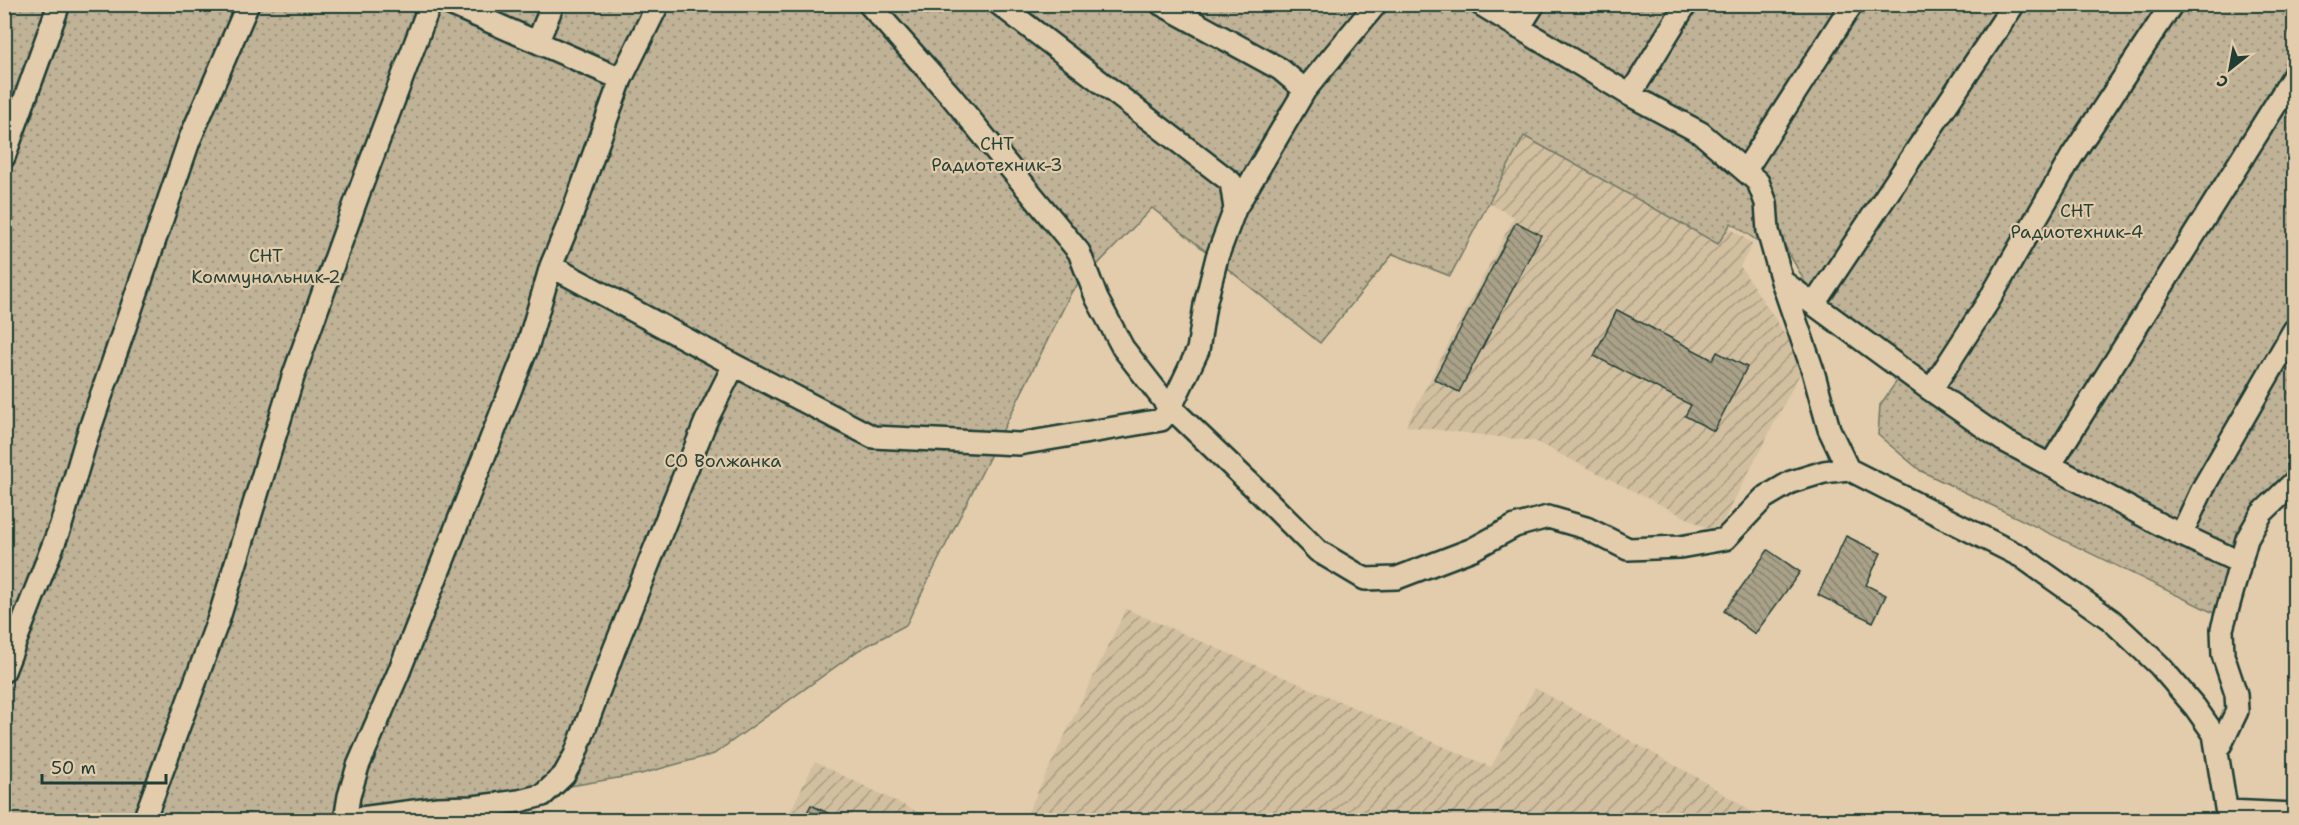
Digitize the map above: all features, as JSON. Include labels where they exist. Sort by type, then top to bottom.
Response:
[{"type":"street","points":[[4,158],[58,4]]},
{"type":"street","points":[[4,671],[61,525],[87,436],[189,141],[248,4]]},
{"type":"street","points":[[144,820],[219,618],[293,377],[430,4]]},
{"type":"street","points":[[450,4],[621,78]]},
{"type":"street","points":[[538,41],[553,4]]},
{"type":"street","points":[[658,4],[621,78],[569,224],[551,266],[527,348],[398,674],[358,766],[349,795],[345,820],[438,808],[473,807],[519,801],[543,795],[564,776],[575,755],[614,650],[706,421],[734,365]]},
{"type":"street","points":[[869,4],[951,96],[1079,252],[1097,298],[1123,348],[1171,407],[1318,551],[1365,579],[1397,579],[1473,549],[1515,526],[1548,517],[1587,528],[1628,549],[1680,547],[1725,539],[1764,498],[1791,482],[1824,472],[1848,469],[2022,557],[2111,620],[2159,664],[2214,734],[2227,816],[2295,814]]},
{"type":"street","points":[[999,4],[1231,182],[1235,208]]},
{"type":"street","points":[[1161,4],[1280,69],[1305,90]]},
{"type":"street","points":[[551,266],[873,437],[1019,444],[1161,420],[1171,407],[1198,350],[1217,257],[1235,208],[1305,90],[1376,4]]},
{"type":"street","points":[[1480,4],[1630,95],[1701,133],[1758,182],[1766,203],[1768,231],[1782,281],[1813,371],[1829,429],[1848,469]]},
{"type":"street","points":[[1519,28],[1534,4]]},
{"type":"street","points":[[1630,95],[1686,4]]},
{"type":"street","points":[[1745,171],[1852,4]]},
{"type":"street","points":[[1814,304],[2014,4]]},
{"type":"street","points":[[1931,390],[1988,302],[2072,156],[2172,4]]},
{"type":"street","points":[[2051,464],[2295,75]]},
{"type":"street","points":[[1782,281],[2003,440],[2241,563]]},
{"type":"street","points":[[2181,534],[2203,488],[2295,330]]},
{"type":"street","points":[[2216,746],[2221,744],[2236,711],[2236,694],[2223,655],[2222,629],[2247,539],[2262,513],[2295,482]]},
{"type":"shaded area","points":[[1476,109],[1718,244],[1728,227],[1753,244],[1740,266],[1805,364],[1717,533],[1534,441],[1406,426],[1514,217],[1440,177]]},
{"type":"shaded area","points":[[1126,609],[1491,767],[1535,688],[1698,778],[1765,820],[1024,820]]},
{"type":"shaded area","points":[[815,762],[934,820],[786,820]]},
{"type":"green space","points":[[5,5],[2294,5],[2294,486],[2258,514],[2226,619],[1921,471],[1878,435],[1880,405],[1911,361],[1806,284],[1784,244],[1765,246],[1731,223],[1718,244],[1524,136],[1450,276],[1393,254],[1320,343],[1152,208],[1072,291],[906,625],[859,650],[714,754],[641,774],[370,820],[5,820]]},
{"type":"building","points":[[1516,222],[1541,235],[1459,392],[1434,379]]},
{"type":"building","points":[[1617,310],[1713,360],[1717,352],[1747,367],[1714,431],[1685,416],[1691,405],[1594,356]]},
{"type":"building","points":[[1846,536],[1881,553],[1866,585],[1886,595],[1873,622],[1818,595]]},
{"type":"building","points":[[1768,550],[1800,572],[1755,634],[1724,611]]},
{"type":"building","points":[[811,805],[842,820],[803,820]]},
{"type":"park label","name":"СНТ Радиотехник-3","points":[[997,154]]},
{"type":"park label","name":"СНТ Радиотехник-4","points":[[2077,221]]},
{"type":"park label","name":"СНТ Коммунальник-2","points":[[266,266]]},
{"type":"park label","name":"СО Волжанка","points":[[723,461]]}]
